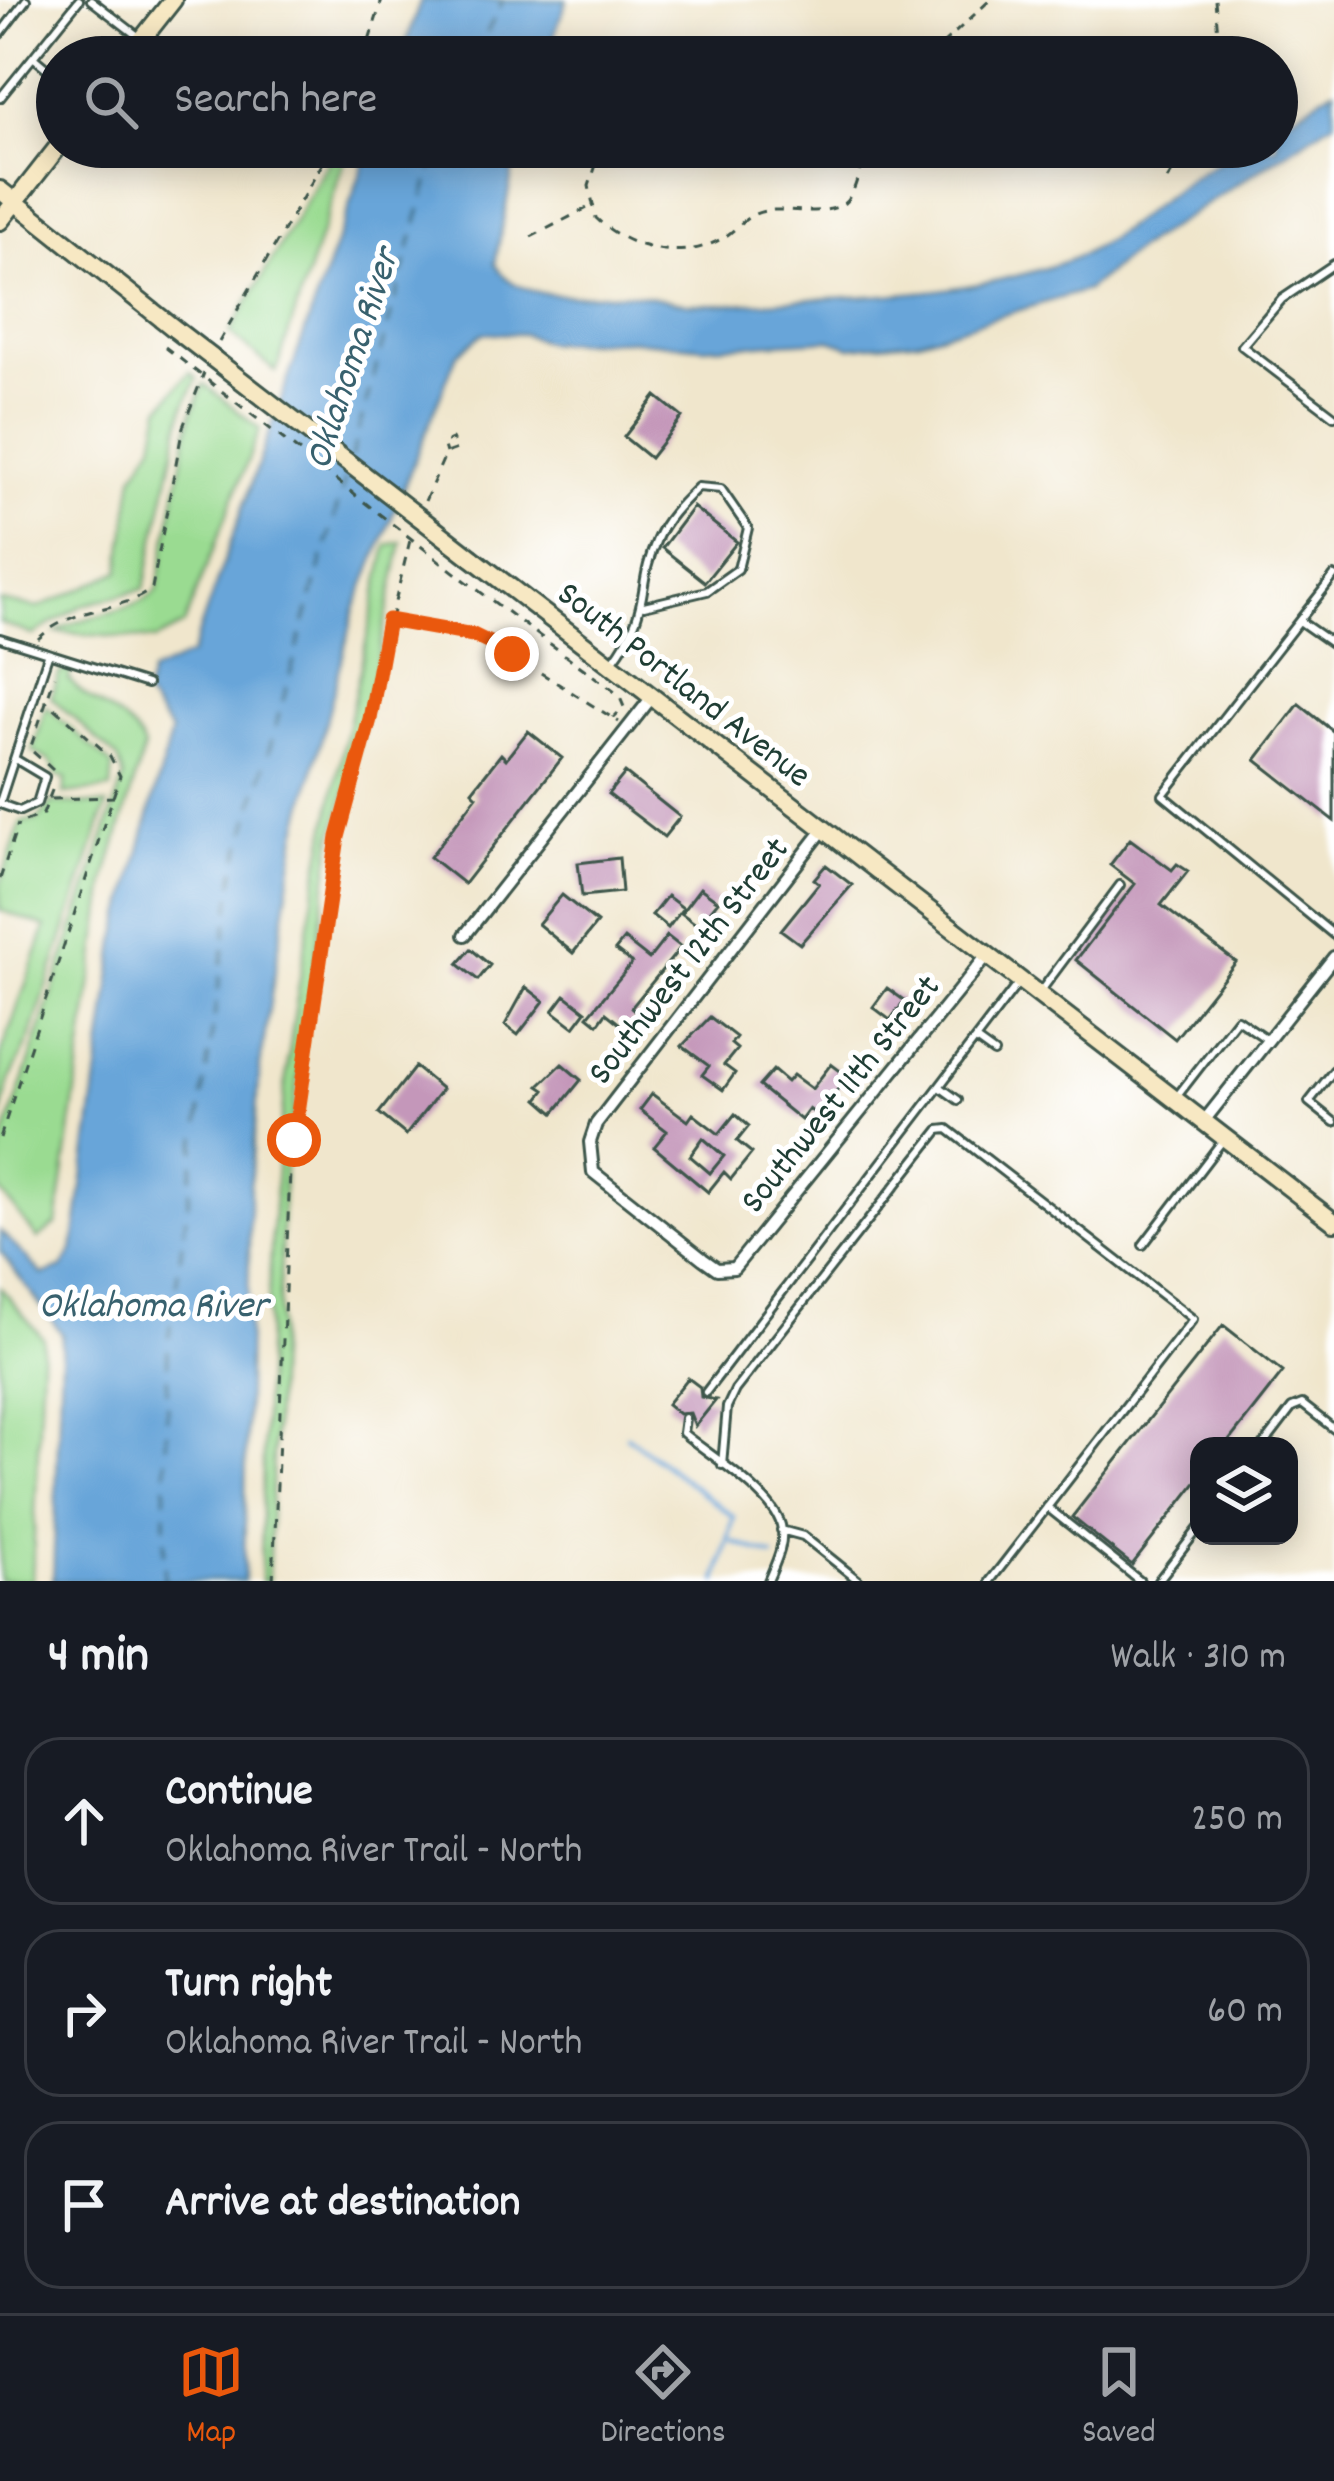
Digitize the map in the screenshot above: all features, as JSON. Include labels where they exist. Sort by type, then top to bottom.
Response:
[{"type":"main road","points":[[144,36],[173,0]]},
{"type":"main road","points":[[0,221],[8,196],[37,168]]},
{"type":"main road","name":"South Portland Avenue","points":[[8,196],[1334,1222]]},
{"type":"street","points":[[465,934],[652,697]]},
{"type":"street","name":"Southwest 12th Street","points":[[734,1268],[717,1269],[593,1172],[590,1142],[596,1124],[824,830]]},
{"type":"street","name":"Southwest 11th Street","points":[[734,1268],[989,953]]},
{"type":"street","points":[[1204,1121],[1334,957]]},
{"type":"lane","points":[[0,34],[26,0]]},
{"type":"lane","points":[[50,36],[79,0]]},
{"type":"lane","points":[[91,0],[138,36]]},
{"type":"lane","points":[[0,98],[36,53]]},
{"type":"lane","points":[[1334,263],[1282,298],[1242,346],[1334,416]]},
{"type":"lane","points":[[610,665],[634,632],[644,607],[655,542],[672,513],[698,487],[721,489],[748,529],[738,569],[707,590],[644,607]]},
{"type":"lane","points":[[1334,576],[1163,795],[1334,935]]},
{"type":"lane","points":[[1301,622],[1334,645]]},
{"type":"lane","points":[[0,638],[147,683]]},
{"type":"lane","points":[[14,759],[41,772],[39,794],[27,811],[0,803],[4,780],[48,655]]},
{"type":"lane","points":[[1039,993],[1120,885]]},
{"type":"lane","points":[[706,1392],[1021,979]]},
{"type":"lane","points":[[1175,1098],[1237,1019],[1268,1040]]},
{"type":"lane","points":[[976,1040],[994,1053]]},
{"type":"lane","points":[[1334,1070],[1309,1102],[1334,1122]]},
{"type":"lane","points":[[940,1087],[958,1100]]},
{"type":"lane","points":[[722,1465],[727,1407],[735,1390],[944,1128],[1193,1318],[990,1581]]},
{"type":"lane","points":[[1143,1245],[1225,1137]]},
{"type":"lane","points":[[1270,1437],[1292,1408],[1302,1404],[1334,1429]]},
{"type":"lane","points":[[685,1418],[680,1430],[770,1505],[781,1530],[768,1581]]},
{"type":"lane","points":[[1047,1508],[1140,1581]]},
{"type":"lane","points":[[781,1530],[803,1535],[860,1581]]},
{"type":"lane","points":[[1158,1581],[1190,1540]]},
{"type":"path","points":[[371,36],[382,0]]},
{"type":"path","points":[[951,36],[990,0]]},
{"type":"path","points":[[1215,0],[1218,36]]},
{"type":"path","points":[[216,348],[320,168]]},
{"type":"path","points":[[594,168],[590,206],[608,230],[651,249],[695,249],[766,211],[839,206],[850,196],[859,168]]},
{"type":"path","points":[[1167,180],[1175,168]]},
{"type":"path","points":[[531,237],[590,206]]},
{"type":"path","points":[[165,347],[619,695],[624,707],[613,718]]},
{"type":"path","points":[[31,649],[73,615],[140,597],[152,588],[183,427],[206,368]]},
{"type":"path","points":[[423,505],[446,453]]},
{"type":"path","points":[[273,1581],[290,1171],[338,837],[370,719],[388,620],[416,523]]},
{"type":"path","points":[[388,620],[493,643],[629,729]]},
{"type":"path","points":[[0,1138],[14,1081],[34,1040],[54,966],[119,776],[115,762],[36,692]]},
{"type":"path","points":[[39,794],[71,801],[115,797]]},
{"type":"green space","points":[[325,168],[342,168],[276,372],[230,333]]},
{"type":"green space","points":[[190,372],[197,378],[184,407],[144,589],[83,605],[33,635],[0,623],[0,601],[38,608],[120,571],[134,475],[154,443],[161,407]]},
{"type":"green space","points":[[204,384],[260,429],[184,625],[156,640],[56,632],[136,604],[157,591],[191,415]]},
{"type":"green space","points":[[402,542],[363,728],[333,836],[284,1176],[268,1581],[261,1581],[271,1251],[289,1054],[320,862],[387,545]]},
{"type":"green space","points":[[71,670],[69,680],[130,727],[144,748],[107,875],[57,1224],[38,1239],[0,1191],[0,1151],[124,777],[118,759],[51,697],[60,672]]},
{"type":"green space","points":[[46,706],[113,766],[111,789],[64,794],[66,778],[57,776],[51,762],[33,751]]},
{"type":"green space","points":[[52,803],[107,805],[29,1041],[10,1079],[0,1121],[0,1057],[46,927],[0,910],[0,885],[21,822],[38,820]]},
{"type":"green space","points":[[0,1287],[43,1338],[32,1581],[0,1581]]},
{"type":"water","points":[[421,0],[567,0],[554,36],[408,36]]},
{"type":"water","name":"Oklahoma River","points":[[1334,89],[1334,121],[1298,144],[1298,112]]},
{"type":"water","name":"Oklahoma River","points":[[363,168],[513,168],[495,264],[507,278],[521,287],[557,295],[631,294],[709,304],[940,290],[1033,272],[1091,250],[1209,168],[1262,168],[1136,250],[1087,290],[919,340],[851,347],[830,340],[705,347],[629,340],[547,343],[523,334],[483,333],[457,354],[355,609],[297,833],[260,1065],[250,1185],[244,1581],[53,1581],[62,1334],[0,1251],[0,1231],[43,1275],[62,1268],[73,1251],[116,942],[171,732],[145,696],[151,673],[191,655]]},
{"type":"building","points":[[656,396],[682,417],[650,458],[624,437]]},
{"type":"building","points":[[693,507],[737,542],[705,582],[662,548]]},
{"type":"building","points":[[1299,704],[1334,732],[1334,821],[1256,760]]},
{"type":"building","points":[[528,731],[562,758],[464,884],[430,857],[477,796],[472,791],[501,754],[506,759]]},
{"type":"building","points":[[625,773],[680,817],[664,837],[608,794]]},
{"type":"building","points":[[1130,839],[1172,870],[1177,864],[1188,871],[1161,905],[1236,962],[1175,1039],[1076,960],[1135,884],[1110,865]]},
{"type":"building","points":[[619,858],[622,892],[582,896],[578,863]]},
{"type":"building","points":[[826,865],[852,885],[800,944],[781,930],[819,883],[814,879]]},
{"type":"building","points":[[700,888],[718,901],[706,916],[716,923],[708,933],[681,913]]},
{"type":"building","points":[[562,895],[597,923],[573,953],[538,924]]},
{"type":"building","points":[[667,896],[683,908],[668,928],[652,915]]},
{"type":"building","points":[[667,936],[681,947],[631,1008],[638,1014],[626,1029],[606,1013],[598,1024],[588,1016],[632,963],[615,950],[624,939],[649,959]]},
{"type":"building","points":[[471,949],[490,965],[478,980],[458,964]]},
{"type":"building","points":[[526,987],[544,1001],[518,1035],[505,1025]]},
{"type":"building","points":[[887,988],[905,1001],[890,1020],[873,1007]]},
{"type":"building","points":[[565,995],[586,1011],[574,1027],[553,1011]]},
{"type":"building","points":[[710,1017],[736,1037],[731,1044],[737,1049],[724,1065],[735,1073],[723,1090],[702,1075],[709,1066],[682,1046]]},
{"type":"building","points":[[562,1064],[581,1080],[554,1113],[538,1099],[545,1090],[539,1086]]},
{"type":"building","points":[[831,1064],[847,1076],[819,1116],[809,1109],[801,1120],[759,1086],[773,1070],[787,1082],[793,1075],[812,1089]]},
{"type":"building","points":[[415,1067],[442,1089],[406,1135],[379,1113]]},
{"type":"building","points":[[652,1094],[688,1121],[693,1114],[719,1134],[735,1114],[749,1126],[737,1141],[752,1153],[731,1179],[724,1172],[708,1192],[654,1147],[667,1131],[640,1110]],"holes":[[[703,1138],[724,1156],[710,1173],[690,1156]]]},
{"type":"building","points":[[1223,1325],[1283,1372],[1232,1437],[1190,1437],[1190,1491],[1132,1565],[1072,1517]]},
{"type":"building","points":[[688,1378],[700,1387],[701,1397],[716,1400],[695,1426],[690,1413],[679,1414],[667,1404]]},
{"type":"waterway","points":[[627,1436],[734,1517],[717,1581]]},
{"type":"waterway","points":[[733,1542],[773,1556]]},
{"type":"ferry route","points":[[485,36],[503,0]]},
{"type":"ferry route","points":[[351,457],[432,168]]},
{"type":"ferry route","points":[[164,1581],[168,1342],[235,871],[347,472]]},
{"type":"route","points":[[294,1140],[338,837],[370,719],[388,620],[473,635],[512,654]]}]
